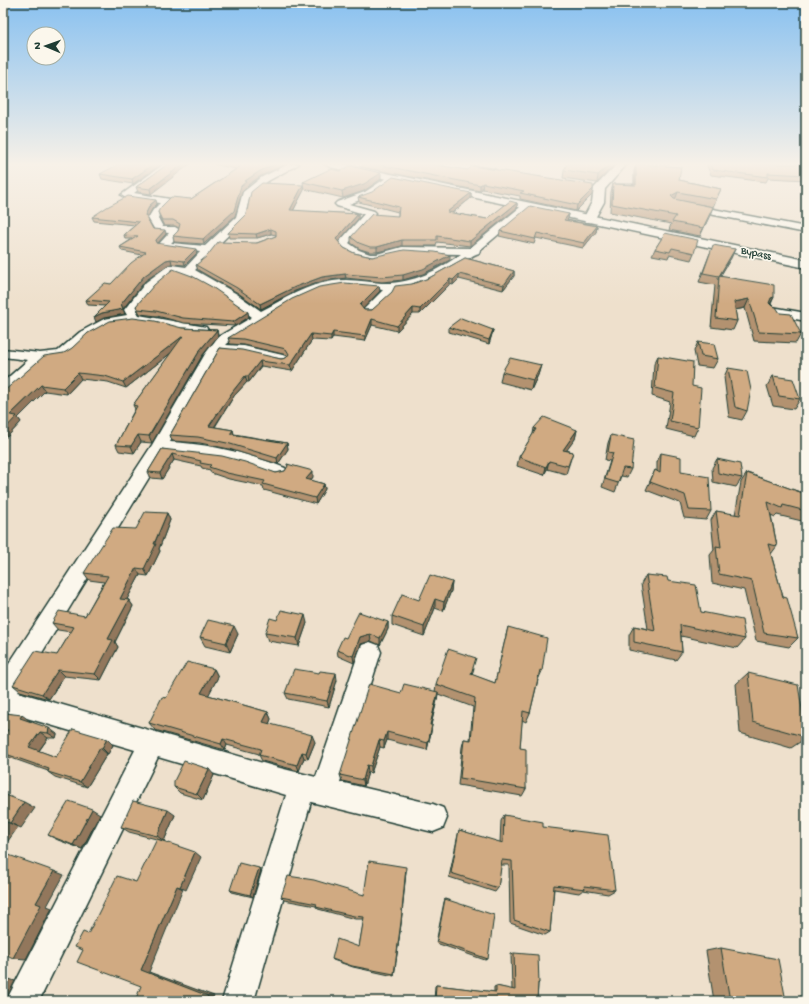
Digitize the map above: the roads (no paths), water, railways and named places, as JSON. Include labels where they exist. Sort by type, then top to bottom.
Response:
[{"type":"main road","name":"Bypass","points":[[550,211],[806,264]]},
{"type":"main road","points":[[589,219],[593,211]]},
{"type":"street","points":[[157,211],[153,218],[160,230],[175,230],[172,236],[213,244],[233,243]]},
{"type":"street","points":[[188,271],[203,257],[213,244],[241,218],[242,211]]},
{"type":"street","points":[[361,211],[371,213],[343,244],[355,252],[369,257],[377,257],[402,250],[475,251]]},
{"type":"street","points":[[3,694],[159,447],[210,357],[223,340],[305,292],[335,284],[390,287],[408,285],[426,278],[475,251],[521,211]]},
{"type":"street","points":[[710,211],[806,230]]},
{"type":"street","points":[[135,318],[130,310],[150,285],[172,268],[188,271],[233,297],[260,317]]},
{"type":"street","points":[[368,311],[387,293],[390,287]]},
{"type":"street","points":[[772,312],[806,317]]},
{"type":"street","points":[[3,353],[40,357],[61,355],[69,350],[85,335],[109,322],[135,318],[157,321],[184,328],[238,332]]},
{"type":"street","points":[[216,348],[244,350],[282,359]]},
{"type":"street","points":[[3,390],[40,357]]},
{"type":"street","points":[[159,447],[194,448],[216,452],[268,467],[279,472]]},
{"type":"street","points":[[238,1001],[313,789],[370,652]]},
{"type":"street","points":[[3,699],[280,781],[433,818]]},
{"type":"street","points":[[22,1001],[152,743]]}]
